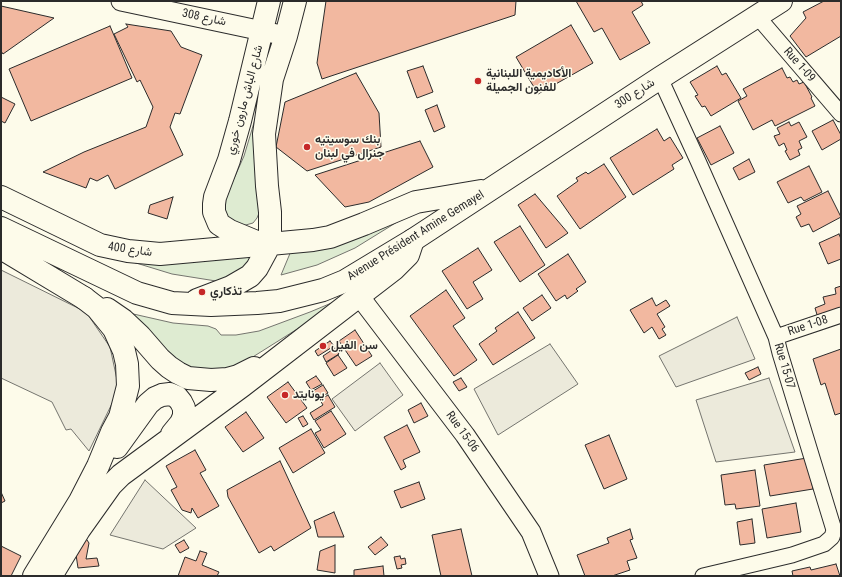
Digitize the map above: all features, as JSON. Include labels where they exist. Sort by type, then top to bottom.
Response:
[{"type":"main road","name":"شارع الباش مارون خوري","points":[[267,244],[230,232],[219,224],[214,212],[215,197],[229,160],[240,121],[263,31],[269,1]]},
{"type":"main road","points":[[187,305],[231,287],[250,276],[257,268],[267,244],[270,212],[264,134],[267,107],[272,79],[286,36],[295,1]]},
{"type":"main road","name":"شارع 300","points":[[490,189],[781,1]]},
{"type":"main road","name":"Avenue Président Amine Gemayel","points":[[1,228],[137,293],[172,303],[187,305],[257,303],[279,301],[323,290],[345,281],[413,240],[490,189]]},
{"type":"main road","name":"شارع 400","points":[[1,197],[100,245],[128,251],[160,254],[313,240],[330,236],[364,224],[416,202],[490,189]]},
{"type":"main road","points":[[51,576],[79,530],[111,485],[121,475],[360,297],[403,261],[408,255],[413,240]]},
{"type":"main road","points":[[1,248],[123,320],[140,336],[160,359],[178,373],[188,378],[211,380],[226,379],[238,376],[296,345]]},
{"type":"main road","points":[[84,298],[97,308],[114,329],[124,351],[128,386],[120,417],[89,484]]},
{"type":"main road","points":[[34,576],[89,484],[148,404],[155,398],[170,394],[177,397],[182,402],[184,416],[181,423],[164,443]]},
{"type":"street","name":"شارع 308","points":[[122,1],[286,36]]},
{"type":"street","name":"Rue 1-09","points":[[757,16],[841,114]]},
{"type":"street","name":"Rue 15-07","points":[[660,78],[776,336],[834,530],[832,537],[824,544],[792,555],[703,576]]},
{"type":"street","name":"Rue 15-06","points":[[360,297],[465,435],[531,532],[549,576]]},
{"type":"street","name":"Rue 1-08","points":[[776,336],[841,315]]},
{"type":"green space","points":[[270,69],[259,213],[253,223],[242,226],[228,222],[223,206],[244,156]]},
{"type":"green space","points":[[415,211],[355,248],[317,265],[281,275],[291,251]]},
{"type":"green space","points":[[263,252],[246,275],[216,281],[172,274],[110,255]]},
{"type":"green space","points":[[353,294],[240,365],[207,374],[178,363],[129,313],[173,323],[208,326],[216,329],[221,335],[236,335],[259,331]]},
{"type":"shaded area","points":[[1,270],[86,312],[110,347],[119,389],[89,451],[71,429],[66,430],[52,402],[1,378]]},
{"type":"shaded area","points":[[737,317],[755,359],[676,387],[659,356]]},
{"type":"shaded area","points":[[550,344],[578,384],[498,435],[474,389]]},
{"type":"shaded area","points":[[380,363],[403,395],[355,431],[332,399]]},
{"type":"shaded area","points":[[769,378],[795,452],[716,462],[696,400]]},
{"type":"shaded area","points":[[145,480],[196,528],[163,549],[110,535]]},
{"type":"building","points":[[326,1],[516,1],[515,15],[322,79],[317,63]]},
{"type":"building","points":[[576,1],[641,1],[643,5],[632,12],[650,43],[620,60],[602,28],[594,32]]},
{"type":"building","points":[[824,1],[841,1],[841,36],[806,57],[790,36],[806,18],[803,12]]},
{"type":"building","points":[[1,6],[54,18],[3,54],[1,51]]},
{"type":"building","points":[[126,24],[171,31],[181,47],[202,55],[180,114],[175,113],[170,127],[183,155],[115,189],[108,175],[97,181],[90,178],[86,188],[43,172],[84,152],[146,127],[153,107],[140,80],[137,82],[114,34],[128,27]]},
{"type":"building","points":[[571,25],[593,63],[538,94],[516,57]]},
{"type":"building","points":[[110,26],[132,78],[31,121],[9,69]]},
{"type":"building","points":[[423,66],[433,92],[417,98],[407,71]]},
{"type":"building","points":[[717,66],[722,75],[726,73],[741,98],[711,116],[705,106],[702,107],[695,96],[698,95],[690,82]]},
{"type":"building","points":[[782,68],[787,78],[790,77],[793,82],[797,80],[799,84],[804,82],[815,106],[775,126],[772,120],[753,130],[738,101],[747,96],[743,89]]},
{"type":"building","points":[[356,73],[379,113],[381,147],[307,171],[276,147],[285,102]]},
{"type":"building","points":[[1,97],[15,104],[5,123],[1,121]]},
{"type":"building","points":[[437,105],[445,127],[434,132],[425,110]]},
{"type":"building","points":[[833,120],[841,135],[841,139],[822,150],[812,131]]},
{"type":"building","points":[[789,122],[791,126],[799,122],[807,137],[799,141],[802,148],[798,150],[800,155],[790,160],[785,151],[787,150],[784,143],[779,146],[774,136],[780,134],[777,128]]},
{"type":"building","points":[[720,126],[734,153],[711,165],[697,138]]},
{"type":"building","points":[[657,129],[664,141],[670,137],[683,158],[672,165],[674,169],[633,195],[610,158]]},
{"type":"building","points":[[420,141],[433,167],[369,202],[345,207],[315,175]]},
{"type":"building","points":[[749,159],[755,172],[739,180],[733,168]]},
{"type":"building","points":[[604,164],[626,197],[580,229],[557,196],[578,181],[576,178],[586,172],[588,174]]},
{"type":"building","points":[[809,166],[822,192],[804,201],[801,197],[788,203],[777,182]]},
{"type":"building","points":[[828,191],[841,217],[813,232],[809,224],[801,227],[796,217],[801,214],[797,206]]},
{"type":"building","points":[[535,194],[568,233],[546,248],[518,205]]},
{"type":"building","points":[[173,197],[167,219],[148,213],[150,205]]},
{"type":"building","points":[[520,226],[545,265],[520,282],[494,242]]},
{"type":"building","points":[[839,234],[841,239],[841,259],[828,264],[819,243]]},
{"type":"building","points":[[478,248],[492,270],[473,282],[483,299],[467,309],[442,271]]},
{"type":"building","points":[[568,254],[586,282],[576,289],[578,291],[567,299],[565,295],[556,301],[538,274]]},
{"type":"building","points":[[841,286],[841,311],[818,318],[815,308],[825,304],[823,297],[836,294],[835,288]]},
{"type":"building","points":[[446,290],[465,318],[453,326],[477,360],[454,376],[410,316]]},
{"type":"building","points":[[542,295],[551,308],[532,321],[523,308]]},
{"type":"building","points":[[652,298],[656,306],[666,300],[670,306],[657,314],[665,327],[662,329],[666,335],[659,339],[652,327],[644,333],[630,310]]},
{"type":"building","points":[[518,312],[535,338],[493,365],[479,344],[497,331],[495,328]]},
{"type":"building","points":[[355,330],[372,356],[356,366],[339,341]]},
{"type":"building","points":[[330,341],[334,346],[318,356],[315,351]]},
{"type":"building","points":[[335,348],[339,354],[326,362],[323,356]]},
{"type":"building","points":[[841,349],[841,413],[835,415],[825,383],[821,385],[813,359]]},
{"type":"building","points":[[338,355],[347,368],[334,376],[326,363]]},
{"type":"building","points":[[758,367],[761,374],[749,380],[745,373]]},
{"type":"building","points":[[316,376],[322,384],[311,390],[306,382]]},
{"type":"building","points":[[461,378],[467,387],[459,391],[453,382]]},
{"type":"building","points":[[288,382],[307,408],[286,423],[267,397]]},
{"type":"building","points":[[323,385],[328,393],[318,399],[313,391]]},
{"type":"building","points":[[328,395],[335,407],[314,420],[310,413],[323,405],[320,400]]},
{"type":"building","points":[[421,403],[428,416],[414,423],[408,410]]},
{"type":"building","points":[[331,411],[346,434],[324,448],[315,433],[321,430],[315,421]]},
{"type":"building","points":[[246,412],[264,438],[243,452],[225,427]]},
{"type":"building","points":[[303,416],[308,424],[303,427],[298,418]]},
{"type":"building","points":[[407,425],[420,452],[403,460],[406,467],[401,470],[384,437]]},
{"type":"building","points":[[311,429],[325,453],[293,473],[279,448]]},
{"type":"building","points":[[609,435],[627,479],[604,489],[585,445]]},
{"type":"building","points":[[195,450],[206,470],[200,473],[219,506],[198,518],[192,508],[191,513],[182,510],[171,490],[177,487],[166,466]]},
{"type":"building","points":[[807,458],[813,489],[770,496],[764,465]]},
{"type":"building","points":[[280,461],[311,528],[274,551],[271,546],[259,553],[228,497],[227,490]]},
{"type":"building","points":[[755,470],[760,506],[736,509],[735,504],[725,505],[721,475]]},
{"type":"building","points":[[419,482],[425,499],[401,508],[394,491]]},
{"type":"building","points":[[1,492],[5,501],[1,503]]},
{"type":"building","points":[[796,503],[801,532],[767,538],[762,509]]},
{"type":"building","points":[[334,512],[344,537],[318,537],[314,521]]},
{"type":"building","points":[[752,519],[755,543],[740,545],[737,522]]},
{"type":"building","points":[[461,529],[472,576],[441,576],[432,535]]},
{"type":"building","points":[[630,529],[633,539],[630,540],[637,558],[627,561],[630,570],[612,576],[585,576],[577,555],[609,543],[607,538]]},
{"type":"building","points":[[85,537],[89,543],[86,559],[97,558],[99,566],[78,568],[75,548]]},
{"type":"building","points":[[381,537],[388,545],[375,555],[368,547]]},
{"type":"building","points":[[184,540],[189,548],[180,553],[175,545]]},
{"type":"building","points":[[335,545],[335,573],[317,570],[320,551]]},
{"type":"building","points":[[1,546],[21,556],[11,576],[1,576]]},
{"type":"building","points":[[200,551],[207,553],[202,565],[219,572],[217,576],[178,576],[185,557],[196,561]]},
{"type":"building","points":[[400,556],[401,559],[405,558],[406,564],[401,565],[402,568],[397,569],[394,557]]},
{"type":"building","points":[[836,564],[840,576],[793,576],[792,571],[810,567],[811,570]]},
{"type":"building","points":[[383,566],[384,576],[354,576],[354,570]]},
{"type":"place","name":"الأكاديمية اللبنانية للفنون الجميلة","points":[[478,81]]},
{"type":"place","name":"بنك سوسيتيه جنرال في لبنان","points":[[307,147]]},
{"type":"place","name":"تذكاري","points":[[202,292]]},
{"type":"place","name":"سن الفيل","points":[[323,346]]},
{"type":"place","name":"يونايتد","points":[[285,395]]}]
